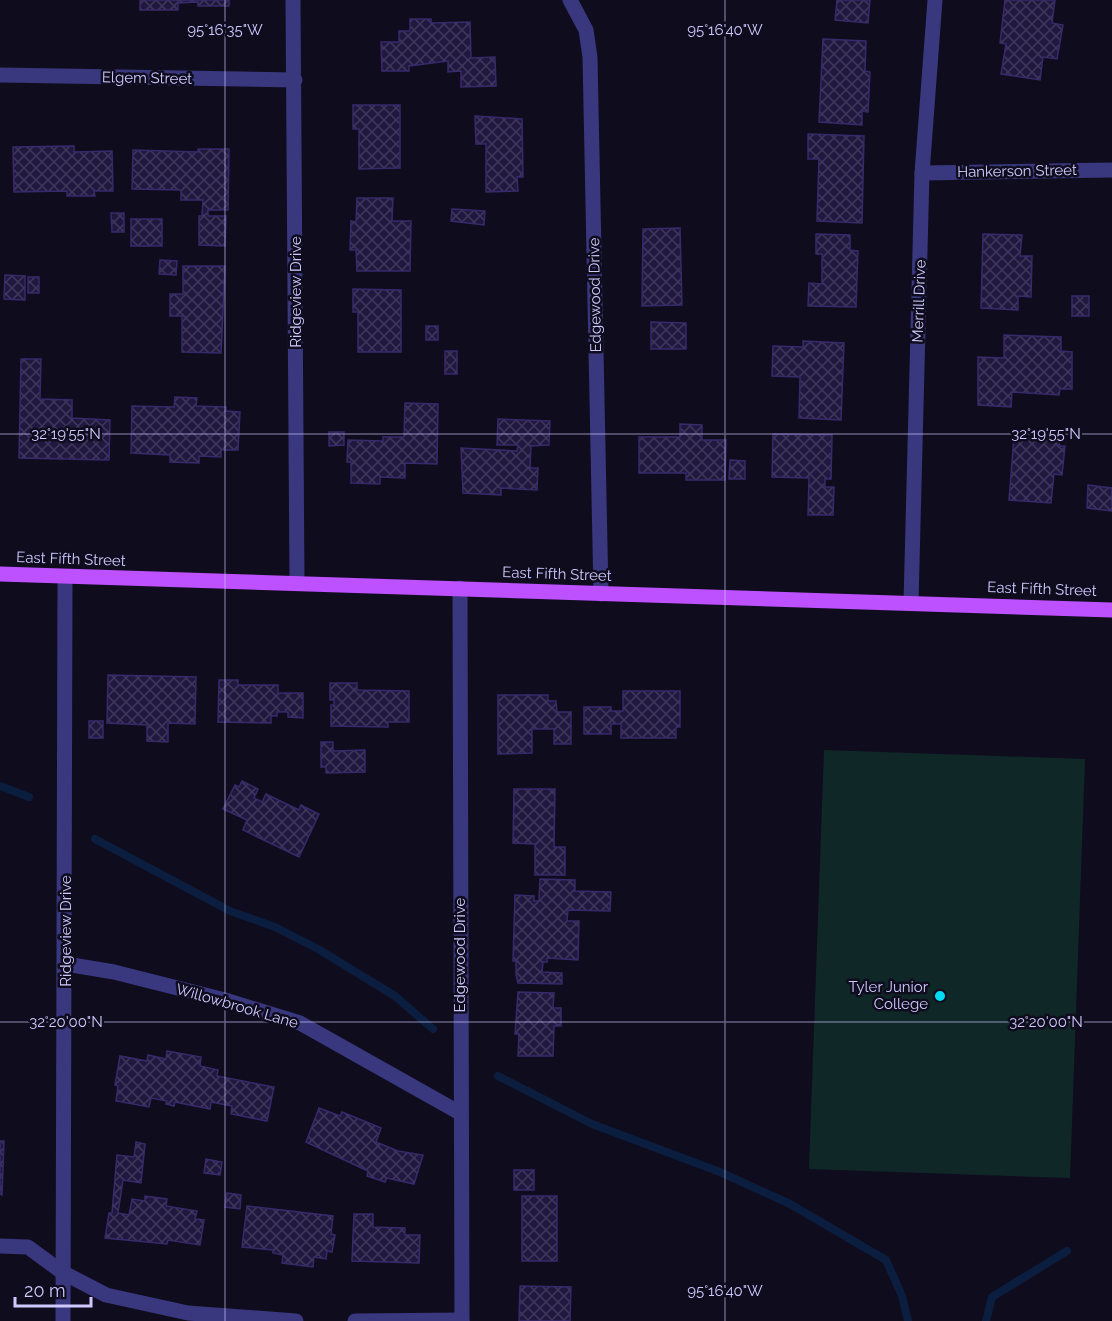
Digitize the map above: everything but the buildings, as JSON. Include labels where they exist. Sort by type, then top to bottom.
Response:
[{"type":"main road","name":"East Fifth Street","points":[[0,574],[1112,610]]},
{"type":"street","name":"Ridgeview Drive","points":[[293,0],[297,583]]},
{"type":"street","name":"Edgewood Drive","points":[[570,0],[586,30],[590,57],[601,594]]},
{"type":"street","name":"Merrill Drive","points":[[911,603],[922,173],[935,0]]},
{"type":"street","name":"Elgem Street","points":[[0,75],[295,81]]},
{"type":"street","name":"Hankerson Street","points":[[922,173],[1112,170]]},
{"type":"street","name":"Ridgeview Drive","points":[[63,1321],[66,964],[65,577]]},
{"type":"street","name":"Edgewood Drive","points":[[460,588],[462,1320]]},
{"type":"street","name":"Willowbrook Lane","points":[[66,964],[114,972],[225,1000],[300,1023],[460,1113]]},
{"type":"street","points":[[0,1246],[28,1247],[62,1272],[106,1295],[188,1313],[296,1321]]},
{"type":"street","points":[[355,1321],[462,1320]]},
{"type":"green space","points":[[824,750],[1085,759],[1070,1178],[809,1169]]},
{"type":"waterway","points":[[0,786],[29,797]]},
{"type":"waterway","points":[[95,839],[230,911],[275,927],[318,949],[395,996],[433,1029]]},
{"type":"waterway","points":[[498,1076],[592,1124],[720,1172],[790,1204],[886,1260],[902,1296],[908,1321]]},
{"type":"waterway","points":[[986,1321],[992,1297],[1067,1251]]},
{"type":"place","name":"Tyler Junior College","points":[[940,996]]}]
